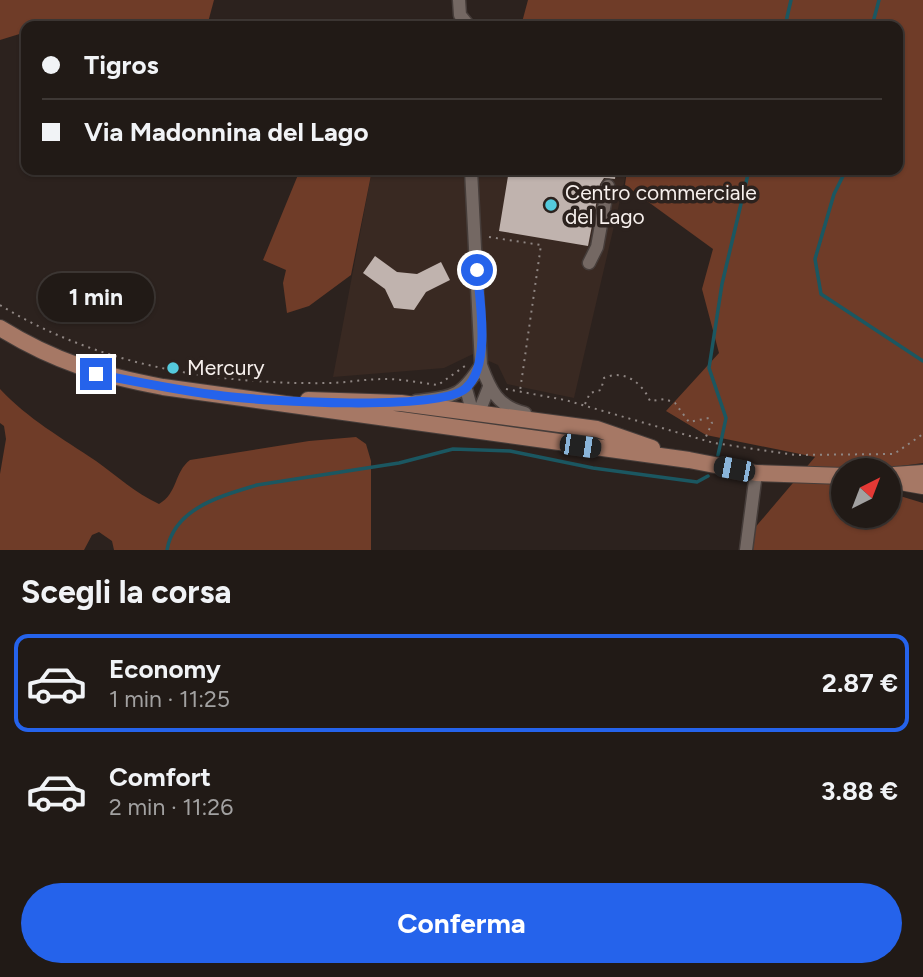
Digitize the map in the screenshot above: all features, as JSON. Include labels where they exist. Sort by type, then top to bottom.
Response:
[{"type":"main road","points":[[0,328],[33,349],[96,374],[225,397],[689,460],[757,473],[831,476]]},
{"type":"main road","points":[[225,397],[401,402],[597,429],[689,460]]},
{"type":"main road","points":[[395,421],[464,421],[473,414]]},
{"type":"main road","points":[[473,414],[485,425],[539,434],[559,443]]},
{"type":"main road","points":[[901,476],[923,473]]},
{"type":"main road","points":[[901,480],[923,486]]},
{"type":"street","points":[[459,0],[460,15],[465,21]]},
{"type":"street","points":[[471,175],[481,365],[489,387],[509,409],[597,429]]},
{"type":"street","points":[[589,263],[597,247],[608,186]]},
{"type":"street","points":[[401,402],[448,397],[466,389],[481,365]]},
{"type":"street","points":[[466,389],[473,414],[481,407],[489,387]]},
{"type":"street","points":[[746,550],[757,473]]},
{"type":"path","points":[[474,224],[482,224],[483,236],[541,245],[519,392]]},
{"type":"path","points":[[0,305],[25,321],[92,349],[133,364],[171,371],[331,383],[386,379],[438,385],[467,364],[481,365]]},
{"type":"path","points":[[584,405],[590,393],[601,390],[604,378],[613,373],[630,377],[640,385],[650,401],[654,403],[665,399],[675,403],[689,422],[709,418],[712,423],[704,440]]},
{"type":"path","points":[[504,389],[584,405],[714,443],[795,455],[894,454],[923,434]]},
{"type":"shaded area","points":[[0,0],[214,0],[208,21],[21,21],[21,34],[0,40]]},
{"type":"shaded area","points":[[528,0],[923,0],[923,463],[901,466],[901,458],[831,458],[831,528],[901,528],[901,496],[923,503],[923,550],[752,550],[753,530],[815,457],[706,435],[666,411],[719,353],[702,289],[713,249],[625,185],[626,175],[903,175],[903,21],[522,21]]},
{"type":"shaded area","points":[[298,175],[371,175],[351,275],[309,306],[287,313],[283,283],[286,270],[263,260]]},
{"type":"shaded area","points":[[371,175],[626,175],[574,398],[507,384],[498,365],[473,354],[444,368],[333,377]]},
{"type":"shaded area","points":[[0,389],[46,428],[134,490],[159,504],[170,494],[181,470],[190,460],[309,441],[356,437],[366,444],[371,461],[371,550],[114,550],[112,541],[99,532],[92,535],[84,550],[0,550],[0,474],[6,439],[4,426],[0,423]]},
{"type":"building","name":"Centro commerciale del Lago","points":[[508,175],[615,175],[615,179],[604,178],[600,184],[588,246],[499,231]]},
{"type":"building","points":[[375,256],[397,272],[417,274],[441,262],[450,280],[426,292],[414,310],[394,308],[385,289],[363,273]]},
{"type":"waterway","points":[[786,21],[791,0]]},
{"type":"waterway","points":[[873,21],[879,0]]},
{"type":"waterway","points":[[718,455],[726,418],[709,368],[722,284],[748,175]]},
{"type":"waterway","points":[[844,175],[834,194],[815,259],[821,294],[923,361]]},
{"type":"waterway","points":[[167,550],[171,536],[189,514],[229,494],[257,485],[399,463],[453,449],[510,451],[593,468],[697,482],[708,476]]},
{"type":"place","name":"Centro commerciale del Lago","points":[[551,205]]},
{"type":"place","name":"Mercury","points":[[173,368]]},
{"type":"route","points":[[96,374],[225,397],[401,402],[448,397],[466,389],[481,365],[477,270]]}]
